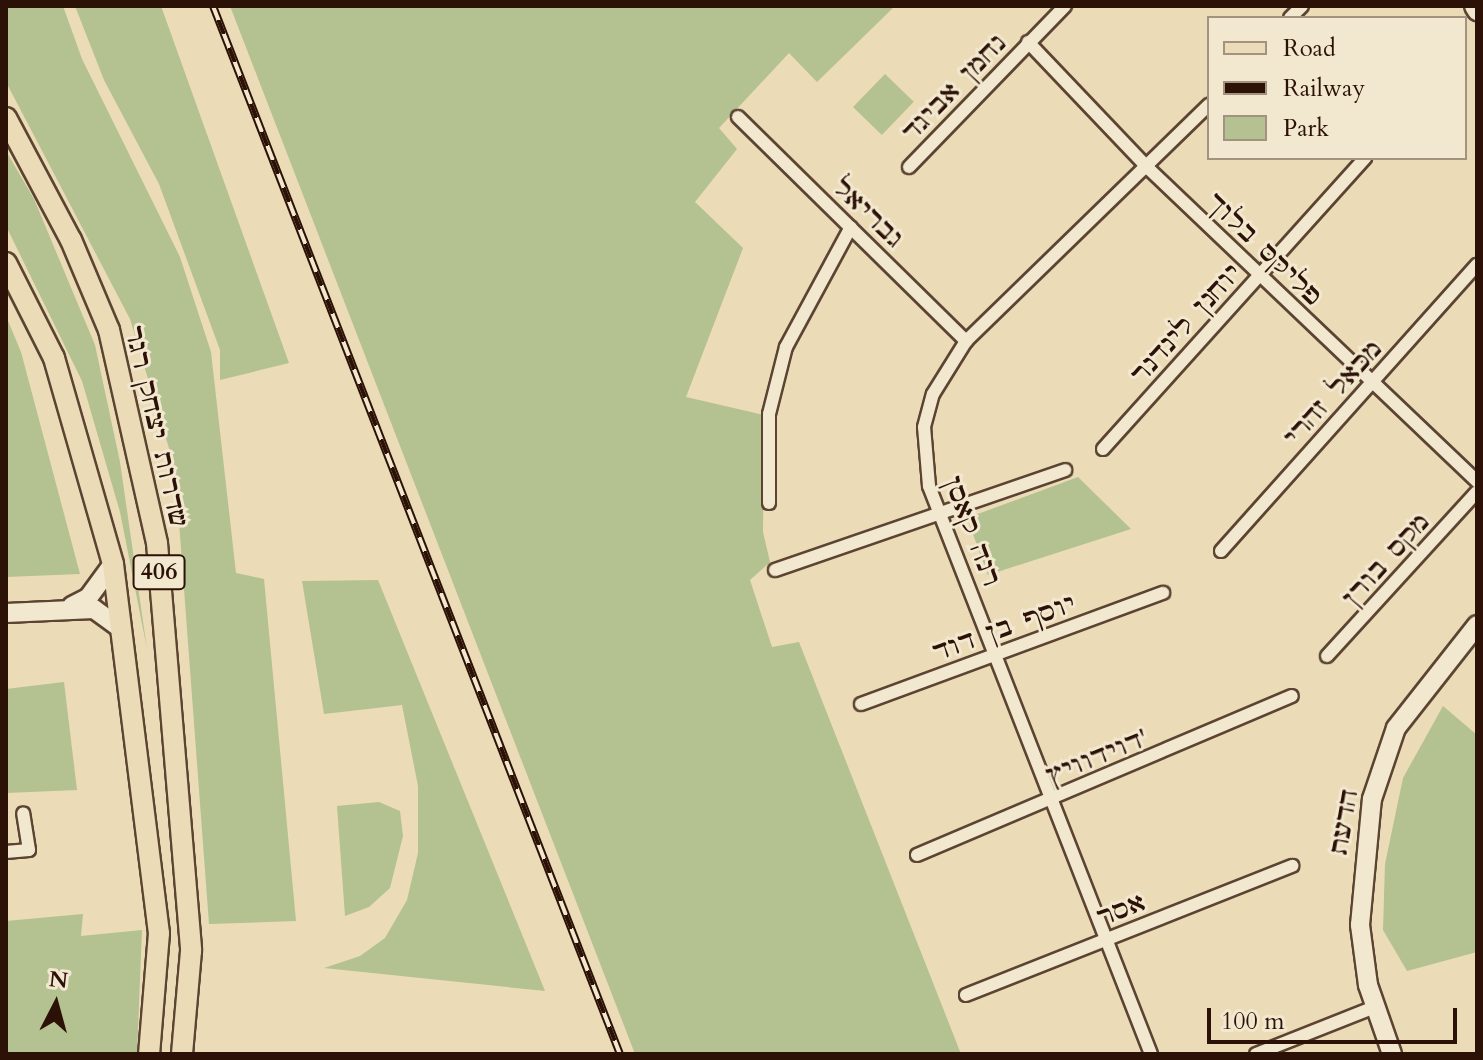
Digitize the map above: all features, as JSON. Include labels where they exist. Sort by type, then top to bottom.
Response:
[{"type":"main road","name":"שדרות יצחק רגר","points":[[6,118],[71,240],[109,330],[157,543],[191,951],[182,1054]]},
{"type":"main road","name":"406","points":[[6,263],[54,358],[113,564],[159,933],[149,1054]]},
{"type":"street","name":"נחמן אביגד","points":[[909,167],[1065,6]]},
{"type":"street","name":"פליקס בלוך","points":[[1028,42],[1149,169],[1477,481]]},
{"type":"street","name":"רנה קאסן","points":[[1151,1054],[940,513],[923,457],[924,427],[933,394],[966,341],[1149,169],[1207,107]]},
{"type":"street","name":"גבריאל","points":[[738,117],[966,341]]},
{"type":"street","name":"יוחנן לינדנר","points":[[1103,449],[1363,160]]},
{"type":"street","points":[[769,503],[769,414],[786,347],[851,227]]},
{"type":"street","name":"מכאל זהרי","points":[[1221,551],[1477,265]]},
{"type":"street","points":[[775,570],[1065,470]]},
{"type":"street","name":"מקס בורן","points":[[1327,656],[1477,492]]},
{"type":"street","points":[[71,606],[88,598],[113,564]]},
{"type":"street","name":"יוסף בן דוד","points":[[861,704],[1163,593]]},
{"type":"street","points":[[6,613],[71,606],[94,609],[122,629]]},
{"type":"street","name":"הדעת","points":[[1392,1054],[1362,957],[1359,892],[1384,752],[1413,702],[1477,625]]},
{"type":"street","name":"דוידוויץ'","points":[[917,855],[1292,696]]},
{"type":"street","points":[[6,852],[29,850],[23,813]]},
{"type":"street","name":"אסר","points":[[966,995],[1292,866]]},
{"type":"street","points":[[1256,1054],[1375,1007]]},
{"type":"green space","points":[[6,6],[63,6],[82,59],[180,257],[211,352],[236,573],[264,579],[296,921],[209,924],[175,468],[130,319],[6,82]]},
{"type":"green space","points":[[75,6],[161,6],[289,363],[220,380],[220,350],[159,184],[104,80]]},
{"type":"green space","points":[[230,6],[895,6],[817,82],[789,53],[719,128],[737,149],[695,202],[743,248],[686,397],[764,415],[763,532],[770,562],[750,580],[772,647],[799,642],[961,1054],[635,1054]]},
{"type":"green space","points":[[885,74],[914,102],[882,135],[853,107]]},
{"type":"green space","points":[[6,151],[34,199],[95,345],[120,462],[147,649],[120,512],[82,381],[6,226]]},
{"type":"green space","points":[[6,316],[21,352],[80,574],[6,577]]},
{"type":"green space","points":[[1078,477],[1131,529],[988,575],[967,518]]},
{"type":"green space","points":[[378,580],[545,991],[324,968],[360,956],[385,938],[407,900],[418,853],[418,786],[402,705],[324,714],[302,581]]},
{"type":"green space","points":[[64,682],[77,790],[6,793],[6,689]]},
{"type":"green space","points":[[1443,706],[1477,735],[1477,952],[1407,971],[1383,930],[1385,864],[1403,778]]},
{"type":"green space","points":[[379,802],[400,811],[403,836],[390,888],[369,907],[345,916],[337,806]]},
{"type":"green space","points":[[83,914],[81,936],[142,930],[137,1054],[6,1054],[6,921]]},
{"type":"railway","points":[[213,6],[620,1054]]}]
